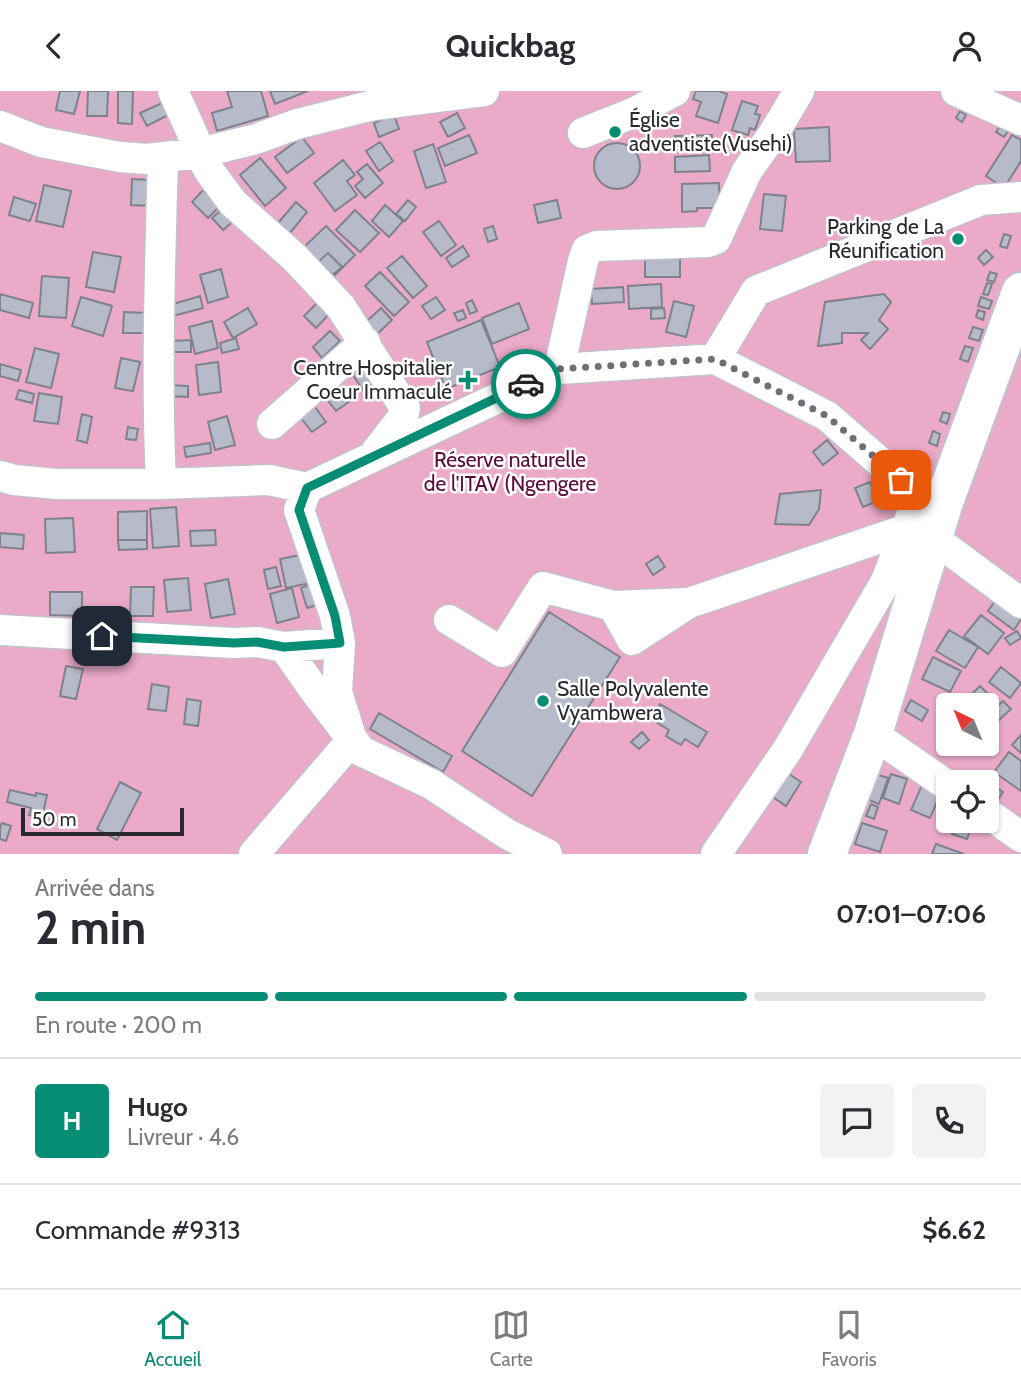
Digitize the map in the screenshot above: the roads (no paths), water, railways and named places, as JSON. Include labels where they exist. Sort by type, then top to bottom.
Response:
[{"type":"highway","points":[[827,854],[873,734],[920,534],[932,499],[1021,292]]},
{"type":"street","points":[[173,91],[199,153],[210,172],[233,203],[295,257],[341,307],[405,408],[403,417],[371,459]]},
{"type":"street","points":[[1,133],[120,157],[147,159],[199,153],[374,105],[432,95],[484,91]]},
{"type":"street","points":[[583,133],[633,113],[675,91]]},
{"type":"street","points":[[558,369],[587,250],[597,246],[708,242],[716,239],[747,171],[799,91]]},
{"type":"street","points":[[956,91],[1021,120]]},
{"type":"street","points":[[161,484],[158,334],[163,157]]},
{"type":"street","points":[[715,359],[756,291],[981,200],[1021,197]]},
{"type":"street","points":[[272,424],[365,342]]},
{"type":"street","points":[[0,476],[57,484],[161,484],[269,479],[307,488],[558,369],[715,359],[827,416],[932,499]]},
{"type":"street","points":[[307,488],[299,510],[335,616],[340,643],[337,692],[352,740]]},
{"type":"street","points":[[449,619],[502,652],[543,587],[613,606],[689,603],[920,534]]},
{"type":"street","points":[[920,534],[1021,603]]},
{"type":"street","points":[[716,854],[788,748],[886,581],[920,534]]},
{"type":"street","points":[[0,630],[257,642],[284,647],[340,643]]},
{"type":"street","points":[[284,647],[361,751],[431,784],[507,834],[547,854]]},
{"type":"street","points":[[873,734],[936,778]]},
{"type":"street","points":[[254,854],[352,740]]},
{"type":"street","points":[[999,821],[1021,837]]},
{"type":"place","name":"Église adventiste(Vusehi)","points":[[615,132]]},
{"type":"place","name":"Parking de La Réunification","points":[[958,239]]},
{"type":"place","name":"Centre Hospitalier Coeur Immaculé","points":[[468,380]]},
{"type":"place","name":"Salle Polyvalente Vyambwera","points":[[543,701]]},
{"type":"park label","name":"Réserve naturelle de l'ITAV (Ngengere","points":[[510,472]]}]
